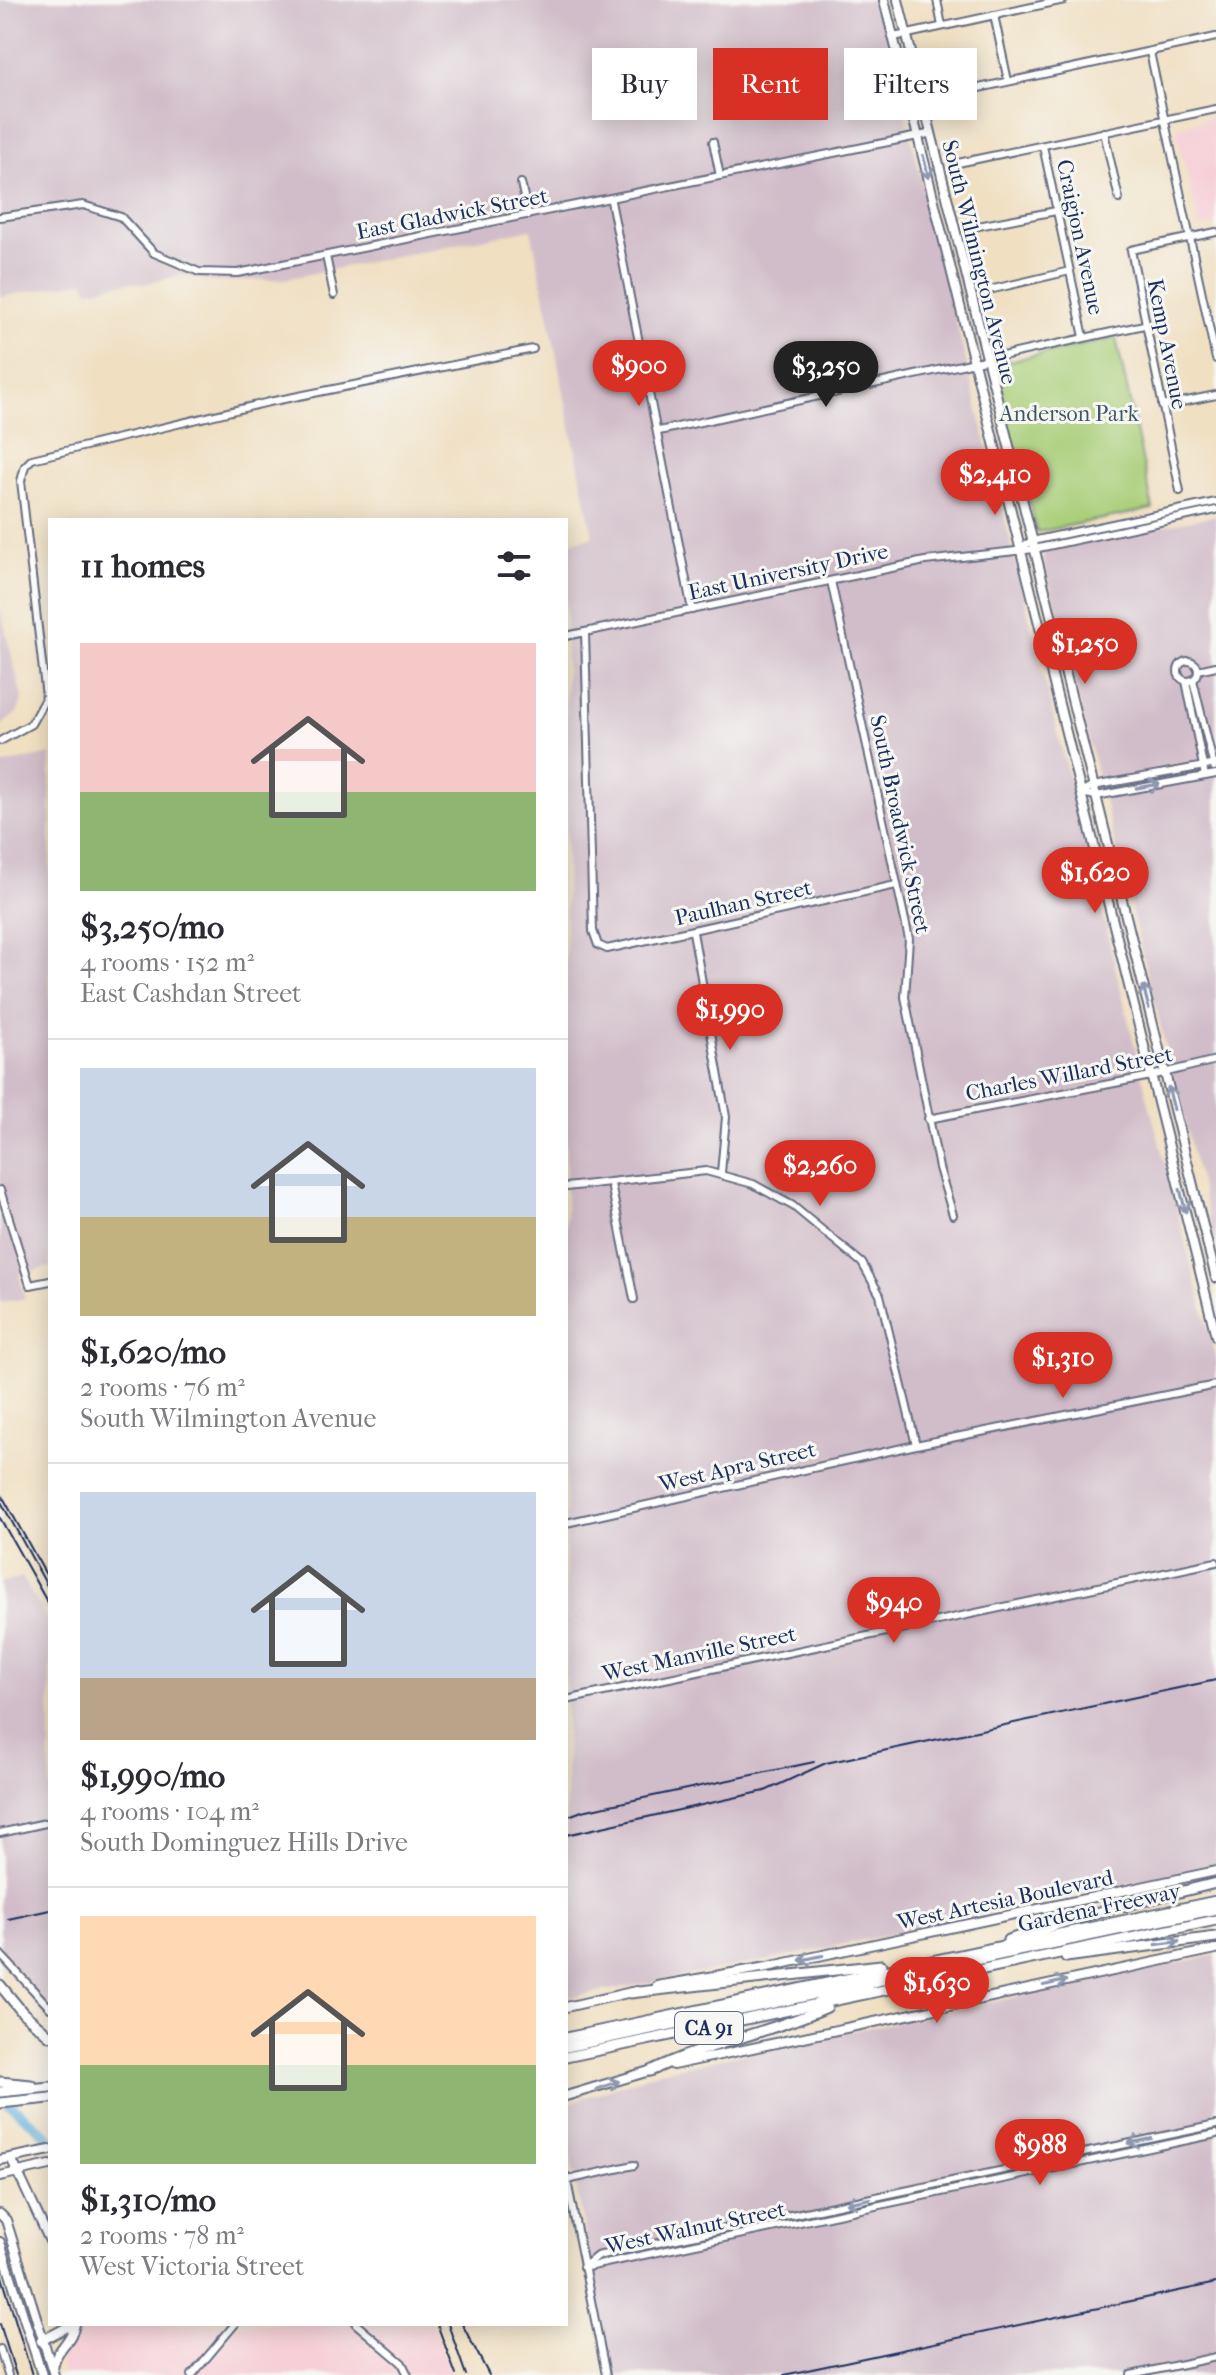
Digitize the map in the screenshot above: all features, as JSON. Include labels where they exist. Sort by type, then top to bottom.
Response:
[{"type":"highway","points":[[975,1952],[1077,1918],[1216,1883]]},
{"type":"highway","name":"Gardena Freeway","points":[[568,2038],[1216,1901]]},
{"type":"highway","points":[[568,2047],[1216,1911]]},
{"type":"highway","points":[[570,2057],[580,2048],[1216,1911]]},
{"type":"highway","name":"Gardena Freeway","points":[[570,2057],[1216,1920]]},
{"type":"highway","points":[[980,1968],[1216,1937]]},
{"type":"highway","points":[[630,1993],[932,1960]]},
{"type":"highway","points":[[0,1985],[23,2013],[48,2034]]},
{"type":"highway","points":[[650,2071],[676,2058],[799,2020],[843,2000]]},
{"type":"highway","points":[[0,2082],[48,2094]]},
{"type":"highway","points":[[0,2092],[48,2094]]},
{"type":"highway","points":[[0,2106],[48,2094]]},
{"type":"main road","name":"South Wilmington Avenue","points":[[884,0],[1216,1336]]},
{"type":"main road","name":"South Wilmington Avenue","points":[[898,0],[928,134],[987,358],[1216,1278]]},
{"type":"main road","name":"West Artesia Boulevard","points":[[568,2007],[1216,1871]]},
{"type":"main road","points":[[568,2095],[650,2071],[1216,1949]]},
{"type":"main road","points":[[0,2160],[48,2150]]},
{"type":"main road","points":[[11,2158],[48,2237]]},
{"type":"main road","points":[[0,2176],[18,2176],[48,2166]]},
{"type":"main road","points":[[0,2214],[6,2220],[53,2374]]},
{"type":"main road","points":[[0,2242],[42,2375]]},
{"type":"main road","points":[[36,2317],[48,2329],[63,2332]]},
{"type":"main road","points":[[32,2344],[71,2326]]},
{"type":"main road","points":[[53,2374],[56,2354],[71,2337],[74,2326]]},
{"type":"street","points":[[937,0],[942,26]]},
{"type":"street","points":[[894,37],[1064,0]]},
{"type":"street","points":[[994,15],[1008,81]]},
{"type":"street","points":[[977,88],[1216,37]]},
{"type":"street","points":[[1150,52],[1216,359]]},
{"type":"street","points":[[958,163],[1216,109]]},
{"type":"street","points":[[1104,132],[1119,199]]},
{"type":"street","name":"East Gladwick Street","points":[[0,217],[83,205],[121,217],[154,253],[199,272],[238,273],[611,201],[928,134]]},
{"type":"street","points":[[713,142],[720,176]]},
{"type":"street","name":"Craigjon Avenue","points":[[1043,146],[1084,337]]},
{"type":"street","points":[[521,183],[528,215]]},
{"type":"street","points":[[611,201],[659,431],[692,610]]},
{"type":"street","points":[[973,227],[1056,211]]},
{"type":"street","points":[[1192,237],[1216,232]]},
{"type":"street","name":"Kemp Avenue","points":[[1180,491],[1131,250],[1192,237]]},
{"type":"street","points":[[326,256],[334,295]]},
{"type":"street","points":[[989,290],[1070,271]]},
{"type":"street","points":[[659,431],[1144,325]]},
{"type":"street","points":[[0,741],[31,724],[46,697],[21,481],[25,466],[32,459],[269,402],[533,349]]},
{"type":"street","points":[[1162,406],[1216,395]]},
{"type":"street","name":"East University Drive","points":[[568,636],[925,561],[1019,548],[1216,502]]},
{"type":"street","name":"East University Drive","points":[[1033,545],[1216,510]]},
{"type":"street","name":"South Broadwick Street","points":[[831,581],[909,939],[905,997],[928,1119],[953,1215]]},
{"type":"street","name":"Paulhan Street","points":[[585,632],[593,931],[598,945],[607,949],[693,932],[896,885]]},
{"type":"street","points":[[1190,680],[1180,677],[1180,666],[1190,662],[1198,670]]},
{"type":"street","points":[[1205,776],[1190,680],[1198,670],[1216,666]]},
{"type":"street","points":[[1081,793],[1096,796],[1216,774],[1190,680]]},
{"type":"street","points":[[1081,793],[1093,786],[1214,764]]},
{"type":"street","points":[[693,932],[726,1117],[721,1173]]},
{"type":"street","name":"Charles Willard Street","points":[[928,1119],[1151,1076],[1216,1060]]},
{"type":"street","points":[[568,1187],[611,1184],[689,1171],[721,1173],[753,1184],[793,1206],[862,1263],[882,1300],[916,1445]]},
{"type":"street","points":[[611,1184],[634,1299]]},
{"type":"street","points":[[0,1190],[30,1285],[48,1281]]},
{"type":"street","name":"West Apra Street","points":[[568,1523],[916,1445],[1216,1385]]},
{"type":"street","name":"West Manville Street","points":[[568,1700],[1216,1562]]},
{"type":"street","points":[[0,1833],[48,1822]]},
{"type":"street","points":[[0,1954],[48,2006]]},
{"type":"street","name":"West Walnut Street","points":[[583,2267],[597,2256],[1216,2125]]},
{"type":"street","points":[[1191,2130],[1193,2139]]},
{"type":"street","name":"West Walnut Street","points":[[583,2267],[1216,2134]]},
{"type":"street","points":[[568,2178],[634,2165]]},
{"type":"street","points":[[1011,2168],[1013,2177]]},
{"type":"street","points":[[568,2188],[606,2375]]},
{"type":"street","points":[[900,2192],[902,2201]]},
{"type":"street","points":[[743,2225],[745,2234]]},
{"type":"street","points":[[662,2243],[664,2252]]},
{"type":"street","points":[[192,2375],[233,2326]]},
{"type":"street","points":[[358,2326],[402,2363],[408,2375]]},
{"type":"street","points":[[0,2349],[8,2375]]},
{"type":"street","points":[[1131,2375],[1216,2357]]},
{"type":"shaded area","points":[[0,0],[877,0],[889,48],[844,48],[844,120],[907,120],[1146,1092],[1216,1359],[1216,1864],[762,1962],[568,1998],[568,543],[593,537],[531,229],[285,279],[214,282],[182,275],[144,284],[130,282],[89,290],[85,281],[0,297]]},
{"type":"shaded area","points":[[1216,116],[1216,224],[1200,228],[1176,128]]},
{"type":"shaded area","points":[[1216,515],[1216,1247],[1043,557],[1045,551]]},
{"type":"shaded area","points":[[0,608],[22,698],[18,712],[0,727]]},
{"type":"shaded area","points":[[48,754],[48,1267],[19,1274],[25,1298],[0,1303],[0,765]]},
{"type":"shaded area","points":[[22,1577],[48,1622],[48,2018],[0,1962],[0,1583]]},
{"type":"shaded area","points":[[1216,1955],[1216,2375],[613,2375],[568,2144],[569,2103],[660,2071]]},
{"type":"shaded area","points":[[81,2326],[432,2326],[452,2375],[63,2375],[60,2365],[63,2348]]},
{"type":"green space","name":"Anderson Park","points":[[1116,338],[1153,509],[1037,532],[994,369],[1000,363]]},
{"type":"waterway","points":[[0,2096],[48,2136]]},
{"type":"tram line","points":[[0,1500],[48,1587]]},
{"type":"tram line","points":[[438,2326],[456,2375]]},
{"type":"railway","points":[[0,1492],[48,1578]]},
{"type":"railway","points":[[0,1518],[48,1603]]},
{"type":"railway","points":[[568,1835],[765,1791],[826,1763],[1216,1680]]},
{"type":"railway","points":[[568,1816],[814,1762]]},
{"type":"railway","points":[[8,1919],[48,1910]]},
{"type":"railway","points":[[0,2270],[32,2375]]},
{"type":"railway","points":[[784,2375],[1216,2283]]},
{"type":"railway","points":[[0,2324],[16,2375]]},
{"type":"railway","points":[[449,2326],[466,2375]]},
{"type":"railway","points":[[463,2326],[489,2375]]}]
